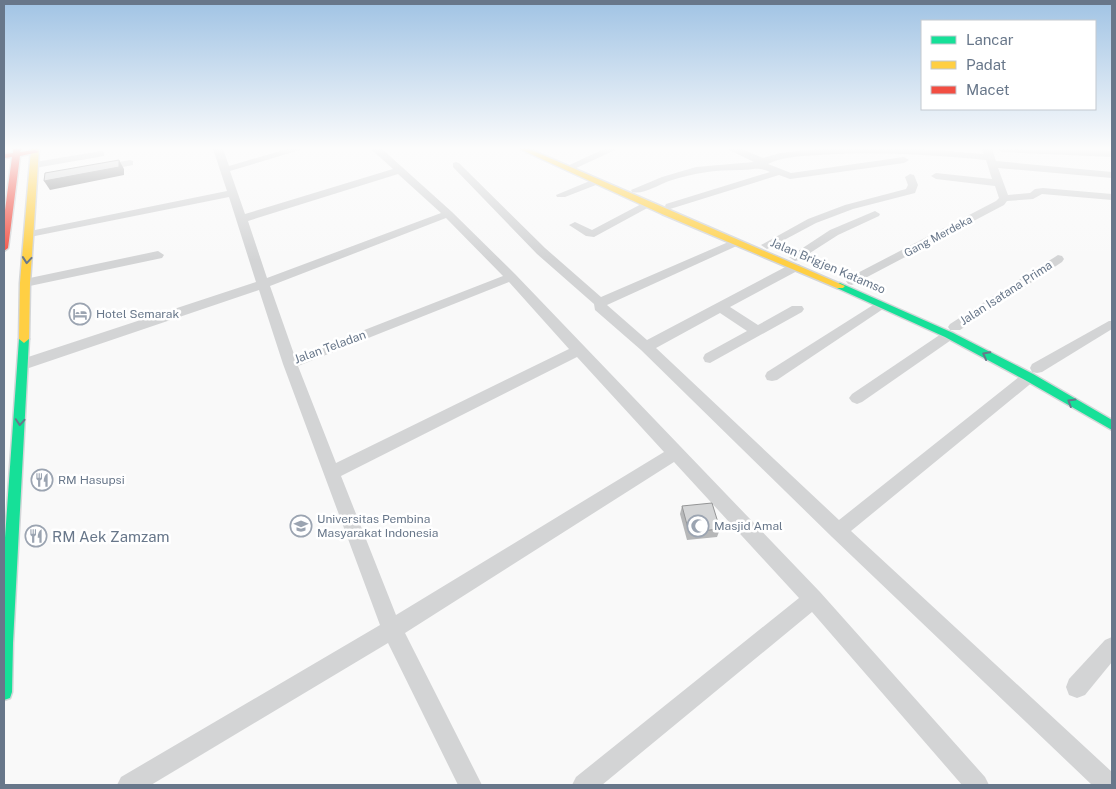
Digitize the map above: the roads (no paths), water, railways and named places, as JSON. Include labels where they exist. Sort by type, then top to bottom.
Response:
[{"type":"main road","points":[[4,248],[8,186]]},
{"type":"main road","points":[[4,692],[5,643],[24,364],[25,284],[35,186]]},
{"type":"main road","name":"Jalan Brigjen Katamso","points":[[607,186],[737,242],[852,281],[1037,373],[1112,426]]},
{"type":"main road","name":"Jalan Brigjen Katamso","points":[[625,186],[767,245],[795,262],[881,304],[952,331]]},
{"type":"street","name":"Jalan Teladan","points":[[230,186],[290,364],[507,272]]},
{"type":"street","points":[[241,219],[349,186]]},
{"type":"street","points":[[418,186],[507,272],[578,351],[638,412],[674,454],[813,599],[977,785]]},
{"type":"street","points":[[477,186],[541,251],[600,303],[600,307],[646,347],[838,531],[1107,783]]},
{"type":"street","points":[[561,195],[585,186]]},
{"type":"street","points":[[636,190],[647,186]]},
{"type":"street","points":[[670,206],[735,186]]},
{"type":"street","points":[[767,245],[812,221],[849,206],[911,191],[913,186]]},
{"type":"street","points":[[999,186],[1004,198],[1030,197],[1039,191],[1112,197]]},
{"type":"street","points":[[30,234],[232,192]]},
{"type":"street","name":"Gang Merdeka","points":[[852,281],[986,211],[1004,198]]},
{"type":"street","points":[[575,225],[590,234],[594,234],[647,204]]},
{"type":"street","points":[[24,364],[264,284],[448,214]]},
{"type":"street","points":[[646,347],[721,307],[795,262],[820,240],[841,228],[876,214]]},
{"type":"street","points":[[600,303],[737,242]]},
{"type":"street","points":[[25,284],[158,255]]},
{"type":"street","name":"Jalan Isatana Prima","points":[[857,398],[1058,259]]},
{"type":"street","points":[[772,376],[881,304]]},
{"type":"street","points":[[721,307],[757,331]]},
{"type":"street","points":[[710,358],[798,309]]},
{"type":"street","points":[[838,531],[1037,373],[1109,325]]},
{"type":"street","points":[[331,473],[578,351]]},
{"type":"street","points":[[290,364],[392,629],[470,785]]},
{"type":"street","points":[[129,785],[392,629],[674,454]]},
{"type":"street","points":[[584,785],[813,599]]},
{"type":"street","points":[[1077,687],[1112,648]]},
{"type":"place","name":"Hotel Semarak","points":[[80,314]]},
{"type":"place","name":"RM Hasupsi","points":[[42,480]]},
{"type":"place","name":"Universitas Pembina Masyarakat Indonesia","points":[[301,526]]},
{"type":"place","name":"Masjid Amal","points":[[698,526]]},
{"type":"place","name":"RM Aek Zamzam","points":[[36,536]]}]
